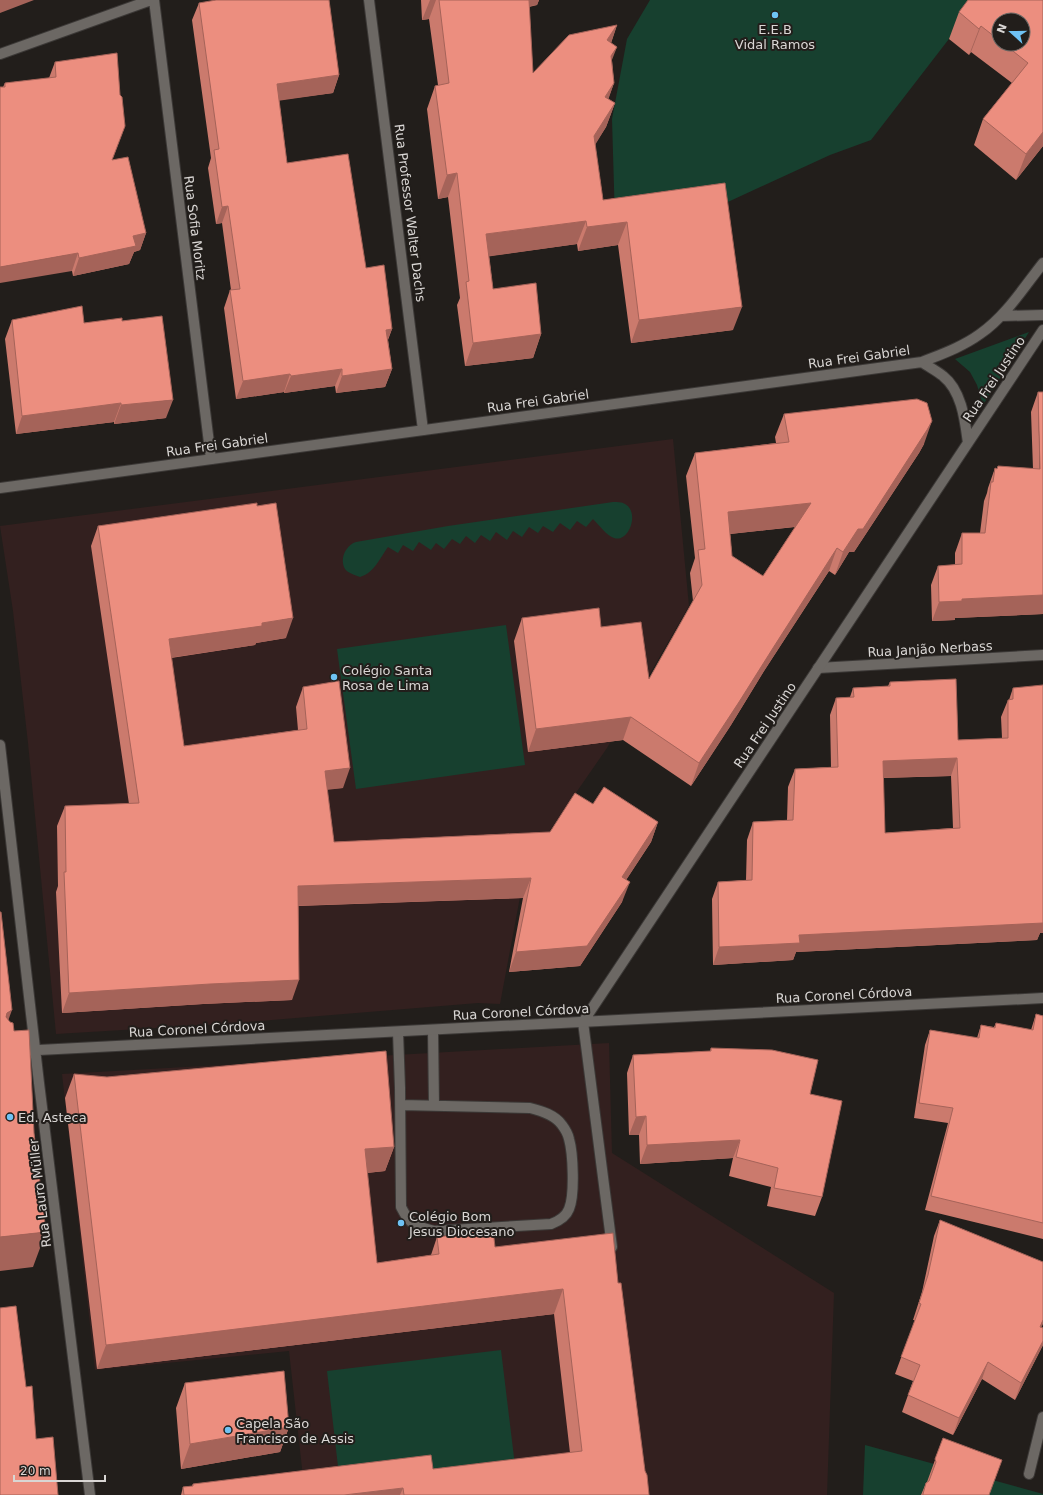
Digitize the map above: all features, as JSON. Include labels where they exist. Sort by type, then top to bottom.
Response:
[{"type":"street","points":[[0,54],[152,0]]},
{"type":"street","name":"Rua Sofia Moritz","points":[[152,0],[211,459]]},
{"type":"street","name":"Rua Professor Walter Dachs","points":[[369,0],[423,430]]},
{"type":"street","name":"Rua Frei Gabriel","points":[[0,488],[922,362],[953,350],[980,334],[1001,316],[1043,263]]},
{"type":"street","points":[[1001,316],[1043,315]]},
{"type":"street","name":"Rua Frei Justino","points":[[583,1022],[1043,330]]},
{"type":"street","name":"Rua Frei Justino","points":[[922,362],[945,377],[959,397],[965,421],[968,443]]},
{"type":"street","name":"Rua Janjão Nerbass","points":[[818,668],[1043,655]]},
{"type":"street","name":"Rua Lauro Müller","points":[[0,745],[90,1495]]},
{"type":"street","name":"Rua Coronel Córdova","points":[[0,1052],[1043,998]]},
{"type":"street","points":[[583,1022],[613,1258]]},
{"type":"street","points":[[433,1030],[434,1105]]},
{"type":"street","points":[[398,1032],[401,1105],[401,1207],[407,1219],[418,1227],[434,1231],[551,1224],[561,1219],[569,1210],[572,1199],[572,1169],[569,1137],[561,1124],[548,1113],[530,1108],[401,1105]]},
{"type":"street","points":[[1029,1474],[1043,1417]]},
{"type":"shaded area","name":"Colégio Santa Rosa de Lima","points":[[673,439],[689,606],[607,748],[526,865],[500,1004],[478,1003],[222,1024],[56,1034],[28,743],[13,611],[0,526]]},
{"type":"shaded area","name":"Colégio Bom Jesus Diocesano","points":[[609,1043],[612,1153],[834,1293],[827,1495],[305,1495],[289,1351],[95,1370],[62,1074]]},
{"type":"green space","points":[[650,0],[979,0],[871,140],[830,155],[717,207],[615,221],[612,119],[627,39]]},
{"type":"green space","points":[[1029,332],[983,405],[977,385],[970,372],[955,359]]},
{"type":"green space","points":[[621,502],[625,504],[632,513],[631,526],[628,532],[619,538],[614,538],[609,535],[593,519],[586,527],[577,521],[570,530],[560,523],[553,532],[543,526],[538,533],[529,527],[522,537],[513,531],[507,540],[496,532],[490,541],[481,535],[475,543],[466,536],[460,544],[452,539],[444,549],[436,543],[431,550],[419,542],[413,551],[403,545],[398,553],[388,547],[373,569],[360,577],[348,572],[343,565],[344,553],[349,546],[356,542],[448,526]]},
{"type":"green space","points":[[506,625],[525,765],[356,789],[337,649]]},
{"type":"green space","points":[[501,1350],[516,1474],[340,1484],[327,1371]]},
{"type":"green space","points":[[865,1445],[1043,1494],[1043,1495],[863,1495]]},
{"type":"building","points":[[216,0],[329,0],[339,75],[277,84],[287,163],[348,154],[366,268],[384,265],[392,329],[386,330],[392,369],[342,376],[342,369],[291,376],[290,374],[243,381],[230,290],[240,289],[228,206],[222,207],[214,150],[219,149],[199,3]]},
{"type":"building","points":[[439,0],[529,0],[533,73],[569,35],[617,25],[607,40],[617,47],[611,56],[614,83],[605,97],[615,103],[594,136],[603,200],[725,183],[742,307],[639,320],[627,222],[587,227],[586,221],[486,234],[493,289],[536,283],[541,334],[473,343],[466,282],[469,281],[457,173],[447,175],[435,86],[449,83]]},
{"type":"building","points":[[968,0],[1043,0],[1043,132],[1026,154],[983,119],[1028,63],[1014,52],[1031,52],[1031,12],[991,12],[991,34],[981,26],[979,29],[959,12]]},
{"type":"building","points":[[117,53],[120,95],[122,97],[125,126],[112,160],[128,157],[146,233],[133,236],[136,246],[79,258],[78,253],[0,267],[0,87],[5,87],[5,83],[56,77],[55,62]]},
{"type":"building","points":[[82,306],[84,323],[122,318],[122,321],[162,316],[173,400],[121,405],[121,403],[22,416],[12,320]]},
{"type":"building","points":[[1038,392],[1043,392],[1043,595],[962,599],[962,601],[939,602],[938,566],[962,564],[962,533],[985,533],[991,482],[993,482],[995,468],[997,469],[998,466],[1040,469]]},
{"type":"building","points":[[917,399],[927,403],[932,421],[863,529],[858,529],[843,552],[837,548],[699,763],[631,717],[536,729],[522,618],[599,608],[601,627],[641,622],[649,679],[702,585],[698,550],[705,549],[695,453],[789,442],[784,414]],"holes":[[[811,503],[763,576],[732,556],[728,512]]]},
{"type":"building","points":[[257,503],[257,506],[276,503],[293,618],[262,623],[262,626],[169,639],[184,746],[307,729],[303,687],[339,681],[350,768],[325,771],[334,842],[550,832],[575,793],[593,804],[604,787],[658,822],[622,877],[630,882],[587,946],[516,952],[531,878],[298,886],[299,980],[69,993],[64,872],[66,872],[65,806],[139,803],[98,526]]},
{"type":"building","points":[[956,679],[958,740],[1008,738],[1008,700],[1013,699],[1013,688],[1043,685],[1043,923],[799,935],[800,943],[719,947],[718,882],[752,880],[753,822],[793,820],[795,769],[838,767],[836,698],[854,697],[853,688],[890,686],[890,682]],"holes":[[[957,758],[960,828],[885,833],[883,761]]]},
{"type":"building","points":[[0,912],[12,1010],[7,1013],[6,1017],[13,1023],[14,1031],[29,1030],[34,1133],[46,1232],[0,1237]]},
{"type":"building","points":[[1036,1014],[1043,1016],[1043,1223],[931,1196],[953,1108],[919,1103],[930,1030],[979,1038],[981,1025],[995,1028],[996,1023],[1033,1030]]},
{"type":"building","points":[[711,1048],[772,1050],[818,1060],[810,1094],[842,1101],[822,1197],[774,1188],[778,1168],[736,1157],[740,1140],[647,1145],[646,1116],[636,1117],[633,1055],[711,1051]]},
{"type":"building","points":[[386,1051],[394,1147],[365,1149],[377,1263],[439,1254],[437,1237],[493,1230],[495,1247],[613,1233],[618,1283],[621,1283],[649,1495],[404,1495],[403,1488],[344,1495],[184,1495],[183,1487],[193,1486],[193,1484],[431,1455],[433,1469],[582,1451],[563,1289],[106,1345],[74,1074],[107,1077]]},
{"type":"building","points":[[940,1220],[1043,1262],[1043,1320],[1040,1327],[1043,1328],[1043,1341],[1021,1383],[988,1362],[959,1418],[908,1395],[920,1365],[901,1357],[921,1304],[919,1303],[928,1275]]},
{"type":"building","points":[[16,1306],[26,1387],[32,1386],[36,1439],[53,1437],[58,1495],[0,1495],[0,1308]]},
{"type":"building","points":[[284,1371],[289,1427],[190,1444],[185,1383]]},
{"type":"building","points":[[943,1438],[1002,1460],[989,1495],[923,1495],[926,1483],[929,1481],[936,1462],[935,1459]]},
{"type":"place","name":"E.E.B Vidal Ramos","points":[[775,15]]},
{"type":"place","name":"Colégio Santa Rosa de Lima","points":[[334,677]]},
{"type":"place","name":"Ed. Asteca","points":[[10,1117]]},
{"type":"place","name":"Colégio Bom Jesus Diocesano","points":[[401,1223]]},
{"type":"place","name":"Capela São Francisco de Assis","points":[[228,1430]]}]
